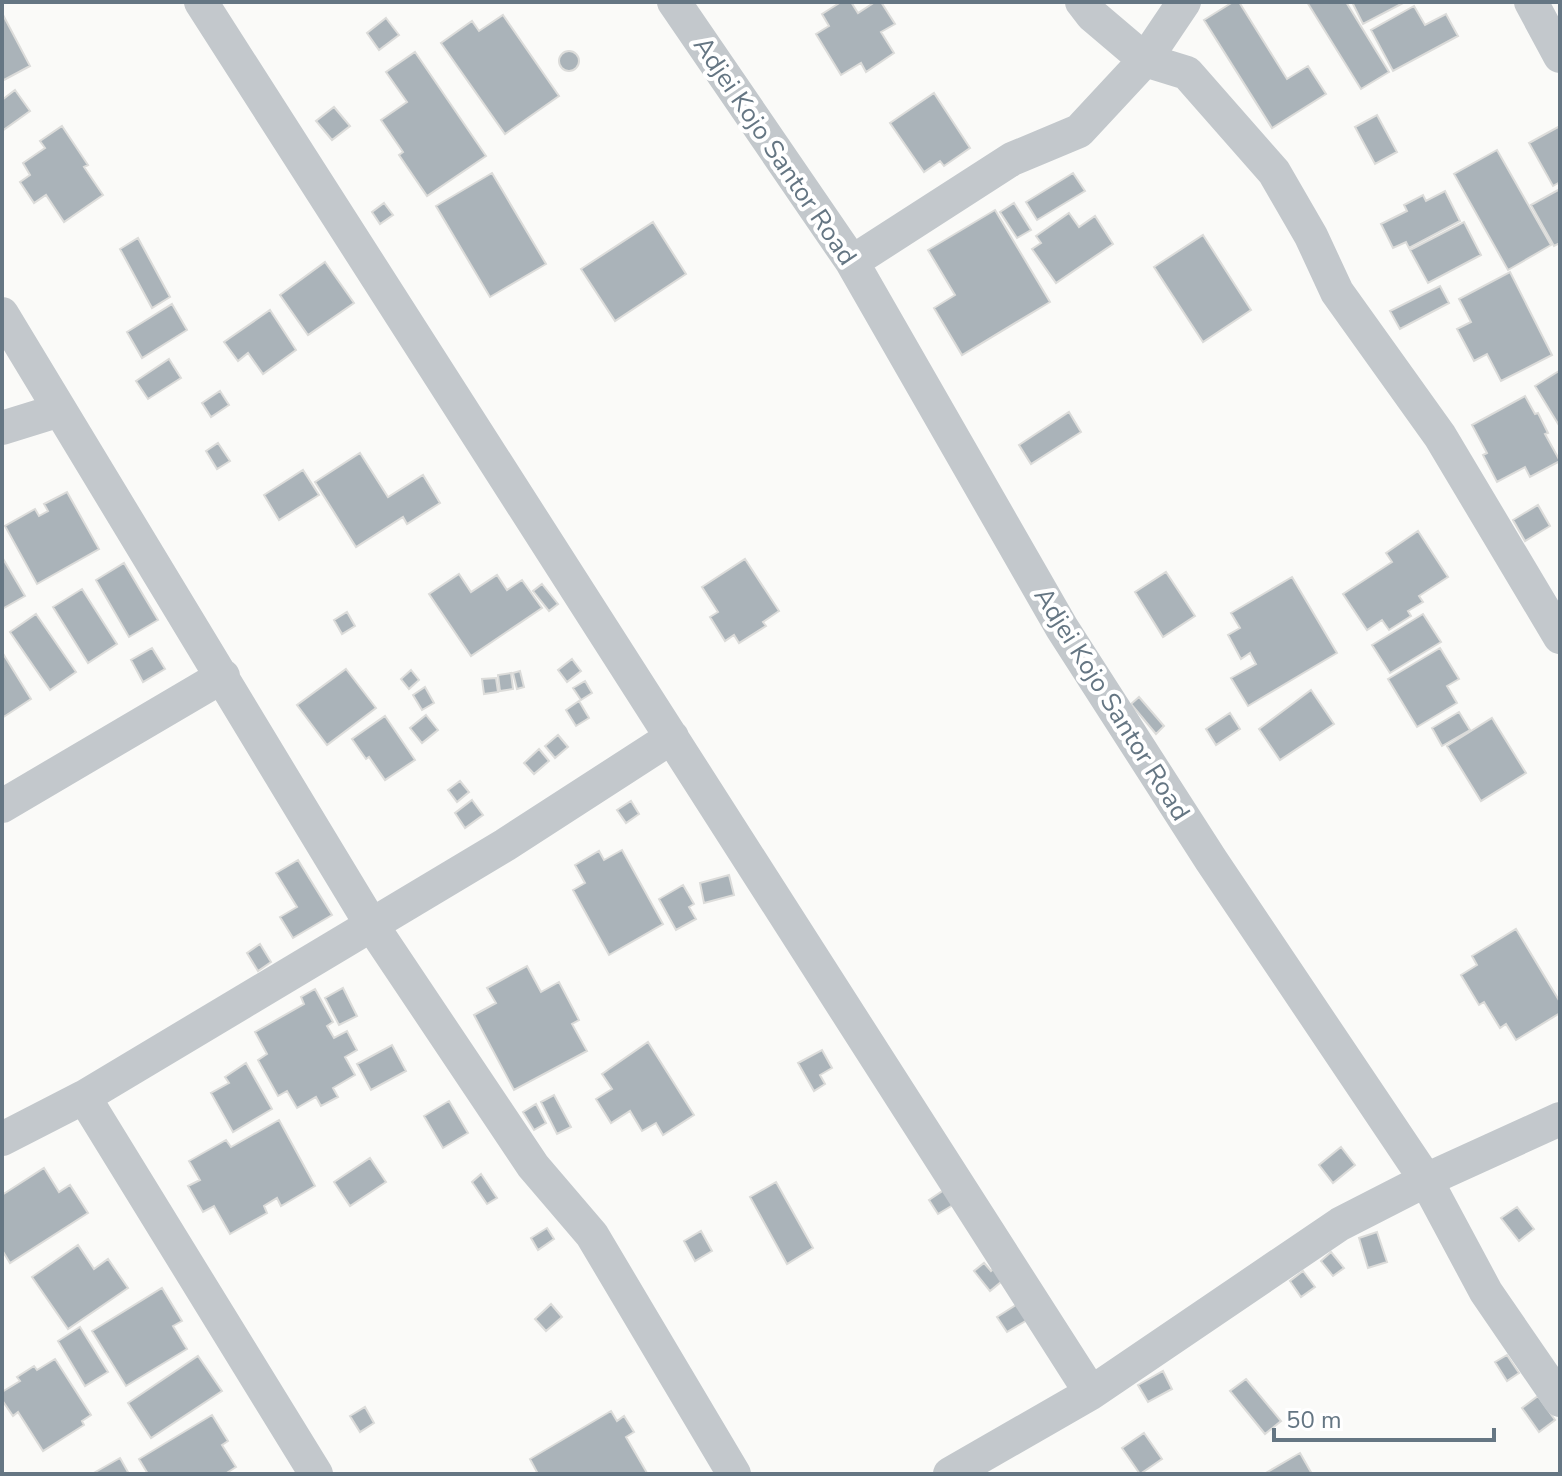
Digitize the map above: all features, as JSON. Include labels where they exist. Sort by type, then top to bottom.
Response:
[{"type":"street","points":[[201,2],[1091,1393]]},
{"type":"street","name":"Adjei Kojo Santor Road","points":[[674,2],[852,262],[1062,628],[1211,860],[1426,1180],[1486,1292],[1560,1400]]},
{"type":"street","points":[[1082,2],[1092,15],[1145,60],[1187,73],[1274,172],[1311,236],[1337,292],[1440,436],[1560,637]]},
{"type":"street","points":[[852,262],[1012,159],[1079,131],[1145,60],[1184,2]]},
{"type":"street","points":[[1531,2],[1560,56]]},
{"type":"street","points":[[2,314],[371,924],[533,1166],[592,1235],[734,1474]]},
{"type":"street","points":[[2,428],[60,410]]},
{"type":"street","points":[[2,806],[223,676]]},
{"type":"street","points":[[2,1139],[84,1097],[505,845],[672,737]]},
{"type":"street","points":[[84,1097],[316,1474]]},
{"type":"street","points":[[950,1474],[1091,1393],[1340,1224],[1426,1180],[1560,1119]]},
{"type":"building","points":[[841,2],[851,2],[858,13],[875,2],[881,2],[895,24],[881,32],[894,53],[866,72],[861,63],[841,75],[816,34],[829,26],[822,14]]},
{"type":"building","points":[[1233,2],[1239,2],[1287,79],[1308,66],[1326,94],[1272,128],[1204,20]]},
{"type":"building","points":[[1307,2],[1346,2],[1389,72],[1361,89]]},
{"type":"building","points":[[1352,2],[1405,2],[1363,24]]},
{"type":"building","points":[[1414,6],[1425,25],[1446,14],[1458,36],[1393,71],[1371,30]]},
{"type":"building","points":[[2,13],[30,66],[2,81]]},
{"type":"building","points":[[503,15],[559,96],[505,134],[441,43],[472,21],[479,31]]},
{"type":"building","points":[[386,18],[399,35],[379,50],[367,33]]},
{"type":"building","points":[[569,51],[576,54],[579,61],[576,68],[569,71],[562,68],[559,61],[562,54]]},
{"type":"building","points":[[415,52],[486,156],[427,196],[399,155],[403,152],[381,120],[407,102],[386,72]]},
{"type":"building","points":[[15,90],[30,111],[2,131],[2,100]]},
{"type":"building","points":[[934,93],[970,148],[944,166],[940,161],[924,172],[890,123]]},
{"type":"building","points":[[334,107],[350,126],[332,140],[316,121]]},
{"type":"building","points":[[1377,115],[1397,152],[1375,164],[1355,127]]},
{"type":"building","points":[[62,126],[88,165],[84,167],[103,195],[64,222],[46,195],[34,203],[20,182],[30,175],[23,163],[45,148],[40,141]]},
{"type":"building","points":[[1560,126],[1560,182],[1553,186],[1529,143]]},
{"type":"building","points":[[1497,150],[1551,245],[1508,270],[1454,174]]},
{"type":"building","points":[[492,173],[546,264],[490,297],[436,206]]},
{"type":"building","points":[[1073,173],[1085,191],[1037,220],[1026,202]]},
{"type":"building","points":[[1560,189],[1560,243],[1554,246],[1531,205]]},
{"type":"building","points":[[1445,191],[1460,221],[1409,248],[1406,242],[1393,248],[1381,224],[1407,211],[1404,205],[1423,195],[1426,201]]},
{"type":"building","points":[[384,203],[393,215],[380,224],[372,212]]},
{"type":"building","points":[[1014,203],[1031,230],[1017,238],[1000,212]]},
{"type":"building","points":[[995,210],[1050,302],[962,355],[934,308],[955,295],[928,250]]},
{"type":"building","points":[[1069,213],[1079,227],[1095,216],[1113,244],[1056,283],[1032,249],[1041,243],[1036,236]]},
{"type":"building","points":[[653,222],[686,274],[615,321],[581,269]]},
{"type":"building","points":[[1464,222],[1481,255],[1428,283],[1410,250]]},
{"type":"building","points":[[1203,235],[1251,310],[1203,342],[1154,267]]},
{"type":"building","points":[[138,238],[170,297],[152,308],[120,249]]},
{"type":"building","points":[[325,262],[354,303],[308,335],[280,295]]},
{"type":"building","points":[[1510,272],[1552,355],[1501,381],[1487,354],[1474,361],[1457,329],[1471,322],[1459,299]]},
{"type":"building","points":[[1440,286],[1449,303],[1400,329],[1390,311]]},
{"type":"building","points":[[172,304],[187,330],[142,358],[127,332]]},
{"type":"building","points":[[270,310],[296,350],[263,374],[248,353],[238,361],[224,342]]},
{"type":"building","points":[[169,359],[181,378],[148,399],[136,381]]},
{"type":"building","points":[[1560,372],[1560,427],[1535,386]]},
{"type":"building","points":[[220,391],[229,405],[211,417],[202,403]]},
{"type":"building","points":[[1525,396],[1535,414],[1538,413],[1560,461],[1530,477],[1525,467],[1497,482],[1483,455],[1487,453],[1472,425]]},
{"type":"building","points":[[1069,412],[1081,432],[1031,464],[1019,445]]},
{"type":"building","points":[[218,443],[230,461],[217,469],[206,451]]},
{"type":"building","points":[[360,453],[388,497],[423,475],[440,503],[407,524],[403,517],[356,547],[315,482]]},
{"type":"building","points":[[303,470],[319,495],[279,520],[264,495]]},
{"type":"building","points":[[67,492],[99,549],[37,584],[5,526],[35,509],[39,516],[48,511],[44,504]]},
{"type":"building","points":[[1538,505],[1550,526],[1525,541],[1513,520]]},
{"type":"building","points":[[1418,531],[1448,577],[1419,596],[1423,602],[1408,611],[1411,616],[1389,630],[1382,620],[1367,630],[1343,594],[1392,562],[1386,553]]},
{"type":"building","points":[[2,557],[25,596],[2,609]]},
{"type":"building","points":[[745,559],[779,611],[763,622],[766,626],[739,643],[734,635],[725,641],[710,617],[718,612],[702,587]]},
{"type":"building","points":[[124,563],[158,620],[129,637],[96,580]]},
{"type":"building","points":[[1166,572],[1195,616],[1163,637],[1135,592]]},
{"type":"building","points":[[459,574],[471,592],[497,575],[507,590],[522,580],[542,608],[471,656],[429,594]]},
{"type":"building","points":[[1292,577],[1337,653],[1248,706],[1231,678],[1256,664],[1250,653],[1241,659],[1228,635],[1240,628],[1231,613]]},
{"type":"building","points":[[542,584],[558,604],[549,611],[533,591]]},
{"type":"building","points":[[82,589],[117,644],[88,663],[53,607]]},
{"type":"building","points":[[347,612],[355,626],[342,634],[334,620]]},
{"type":"building","points":[[36,614],[76,672],[50,690],[10,632]]},
{"type":"building","points":[[1423,614],[1441,642],[1390,673],[1372,645]]},
{"type":"building","points":[[152,648],[165,669],[143,682],[131,660]]},
{"type":"building","points":[[1440,648],[1459,679],[1447,686],[1457,703],[1417,727],[1388,679]]},
{"type":"building","points":[[2,652],[31,699],[2,718]]},
{"type":"building","points":[[572,659],[581,671],[567,682],[558,670]]},
{"type":"building","points":[[346,669],[376,708],[327,745],[297,705]]},
{"type":"building","points":[[411,670],[419,680],[409,689],[401,679]]},
{"type":"building","points":[[520,671],[524,687],[517,689],[513,673]]},
{"type":"building","points":[[511,673],[513,689],[500,691],[498,675]]},
{"type":"building","points":[[496,678],[498,692],[484,694],[482,679]]},
{"type":"building","points":[[585,681],[592,693],[581,700],[573,688]]},
{"type":"building","points":[[425,687],[434,703],[422,710],[413,695]]},
{"type":"building","points":[[1311,690],[1334,724],[1280,760],[1259,729]]},
{"type":"building","points":[[1139,697],[1164,726],[1156,734],[1131,704]]},
{"type":"building","points":[[579,701],[589,718],[576,726],[566,710]]},
{"type":"building","points":[[1459,712],[1470,730],[1442,746],[1432,728]]},
{"type":"building","points":[[1230,713],[1240,729],[1216,745],[1206,729]]},
{"type":"building","points":[[426,715],[438,730],[422,743],[410,728]]},
{"type":"building","points":[[385,716],[415,760],[385,780],[352,739]]},
{"type":"building","points":[[1492,718],[1526,773],[1481,801],[1447,746]]},
{"type":"building","points":[[558,735],[568,747],[555,758],[545,746]]},
{"type":"building","points":[[539,749],[549,761],[534,774],[524,763]]},
{"type":"building","points":[[460,781],[469,792],[457,802],[448,790]]},
{"type":"building","points":[[472,800],[483,815],[465,828],[455,813]]},
{"type":"building","points":[[631,801],[639,814],[626,823],[617,810]]},
{"type":"building","points":[[622,850],[663,924],[609,955],[573,890],[585,883],[575,865],[599,851],[604,860]]},
{"type":"building","points":[[298,860],[332,915],[293,938],[280,917],[297,907],[276,873]]},
{"type":"building","points":[[729,875],[734,895],[704,903],[700,883]]},
{"type":"building","points":[[683,885],[694,904],[689,907],[696,919],[676,930],[659,899]]},
{"type":"building","points":[[1516,929],[1560,1002],[1560,1013],[1516,1040],[1506,1024],[1500,1028],[1484,1002],[1479,1005],[1461,975],[1477,965],[1472,956]]},
{"type":"building","points":[[260,944],[271,962],[258,971],[247,953]]},
{"type":"building","points":[[527,966],[541,992],[559,982],[579,1020],[572,1024],[587,1051],[514,1090],[474,1015],[496,1003],[487,988]]},
{"type":"building","points":[[343,988],[357,1016],[339,1025],[325,998]]},
{"type":"building","points":[[315,989],[333,1022],[327,1026],[334,1038],[347,1031],[357,1050],[345,1057],[355,1075],[333,1088],[338,1097],[321,1106],[316,1097],[297,1108],[287,1091],[278,1096],[258,1060],[267,1054],[255,1032],[304,1004],[301,997]]},
{"type":"building","points":[[648,1042],[694,1115],[663,1135],[656,1123],[642,1131],[630,1111],[611,1123],[596,1099],[612,1089],[602,1074]]},
{"type":"building","points":[[392,1045],[406,1071],[371,1090],[357,1064]]},
{"type":"building","points":[[822,1050],[832,1068],[820,1075],[825,1084],[814,1091],[798,1063]]},
{"type":"building","points":[[246,1063],[272,1109],[233,1132],[211,1093],[229,1083],[225,1077]]},
{"type":"building","points":[[554,1095],[571,1127],[557,1134],[541,1102]]},
{"type":"building","points":[[449,1101],[468,1133],[443,1148],[424,1116]]},
{"type":"building","points":[[536,1104],[546,1123],[534,1130],[523,1112]]},
{"type":"building","points":[[279,1120],[315,1186],[281,1206],[277,1198],[264,1206],[267,1213],[230,1234],[214,1206],[203,1212],[188,1186],[200,1180],[189,1161],[226,1140],[231,1147]]},
{"type":"building","points":[[1341,1147],[1355,1165],[1333,1183],[1319,1165]]},
{"type":"building","points":[[370,1158],[386,1182],[350,1206],[334,1182]]},
{"type":"building","points":[[44,1168],[59,1192],[70,1185],[88,1213],[10,1263],[2,1250],[2,1195]]},
{"type":"building","points":[[481,1174],[497,1198],[487,1204],[472,1182]]},
{"type":"building","points":[[776,1182],[813,1248],[787,1264],[750,1197]]},
{"type":"building","points":[[944,1190],[953,1205],[938,1214],[929,1200]]},
{"type":"building","points":[[1517,1207],[1534,1229],[1519,1241],[1501,1218]]},
{"type":"building","points":[[547,1228],[554,1239],[538,1250],[531,1238]]},
{"type":"building","points":[[701,1231],[712,1251],[695,1261],[684,1241]]},
{"type":"building","points":[[1377,1232],[1387,1262],[1368,1268],[1359,1238]]},
{"type":"building","points":[[78,1245],[94,1269],[108,1259],[128,1288],[68,1329],[32,1277]]},
{"type":"building","points":[[1331,1252],[1344,1268],[1333,1276],[1321,1261]]},
{"type":"building","points":[[984,1263],[991,1271],[998,1265],[1007,1277],[990,1291],[974,1271]]},
{"type":"building","points":[[1303,1271],[1315,1287],[1301,1297],[1290,1281]]},
{"type":"building","points":[[162,1288],[182,1321],[173,1326],[187,1349],[126,1386],[92,1331]]},
{"type":"building","points":[[1019,1303],[1029,1319],[1007,1332],[997,1317]]},
{"type":"building","points":[[551,1304],[562,1317],[546,1331],[535,1319]]},
{"type":"building","points":[[80,1327],[108,1372],[85,1386],[58,1341]]},
{"type":"building","points":[[1507,1355],[1519,1373],[1507,1381],[1495,1362]]},
{"type":"building","points":[[198,1356],[222,1391],[151,1438],[128,1403]]},
{"type":"building","points":[[55,1359],[91,1415],[82,1421],[84,1425],[43,1451],[18,1412],[13,1416],[2,1400],[2,1392],[20,1381],[17,1377],[34,1366],[37,1370]]},
{"type":"building","points":[[1163,1371],[1172,1389],[1148,1402],[1138,1385]]},
{"type":"building","points":[[1246,1379],[1281,1421],[1265,1434],[1230,1391]]},
{"type":"building","points":[[1538,1396],[1555,1420],[1539,1432],[1522,1408]]},
{"type":"building","points":[[365,1407],[374,1423],[360,1432],[350,1416]]},
{"type":"building","points":[[611,1411],[617,1421],[624,1416],[634,1432],[626,1437],[647,1473],[538,1474],[530,1459]]},
{"type":"building","points":[[212,1415],[228,1441],[222,1445],[236,1467],[225,1474],[148,1474],[139,1459]]},
{"type":"building","points":[[1144,1433],[1162,1459],[1140,1474],[1122,1448]]},
{"type":"building","points":[[1300,1453],[1312,1474],[1264,1474]]},
{"type":"building","points":[[120,1458],[129,1474],[92,1474]]}]
